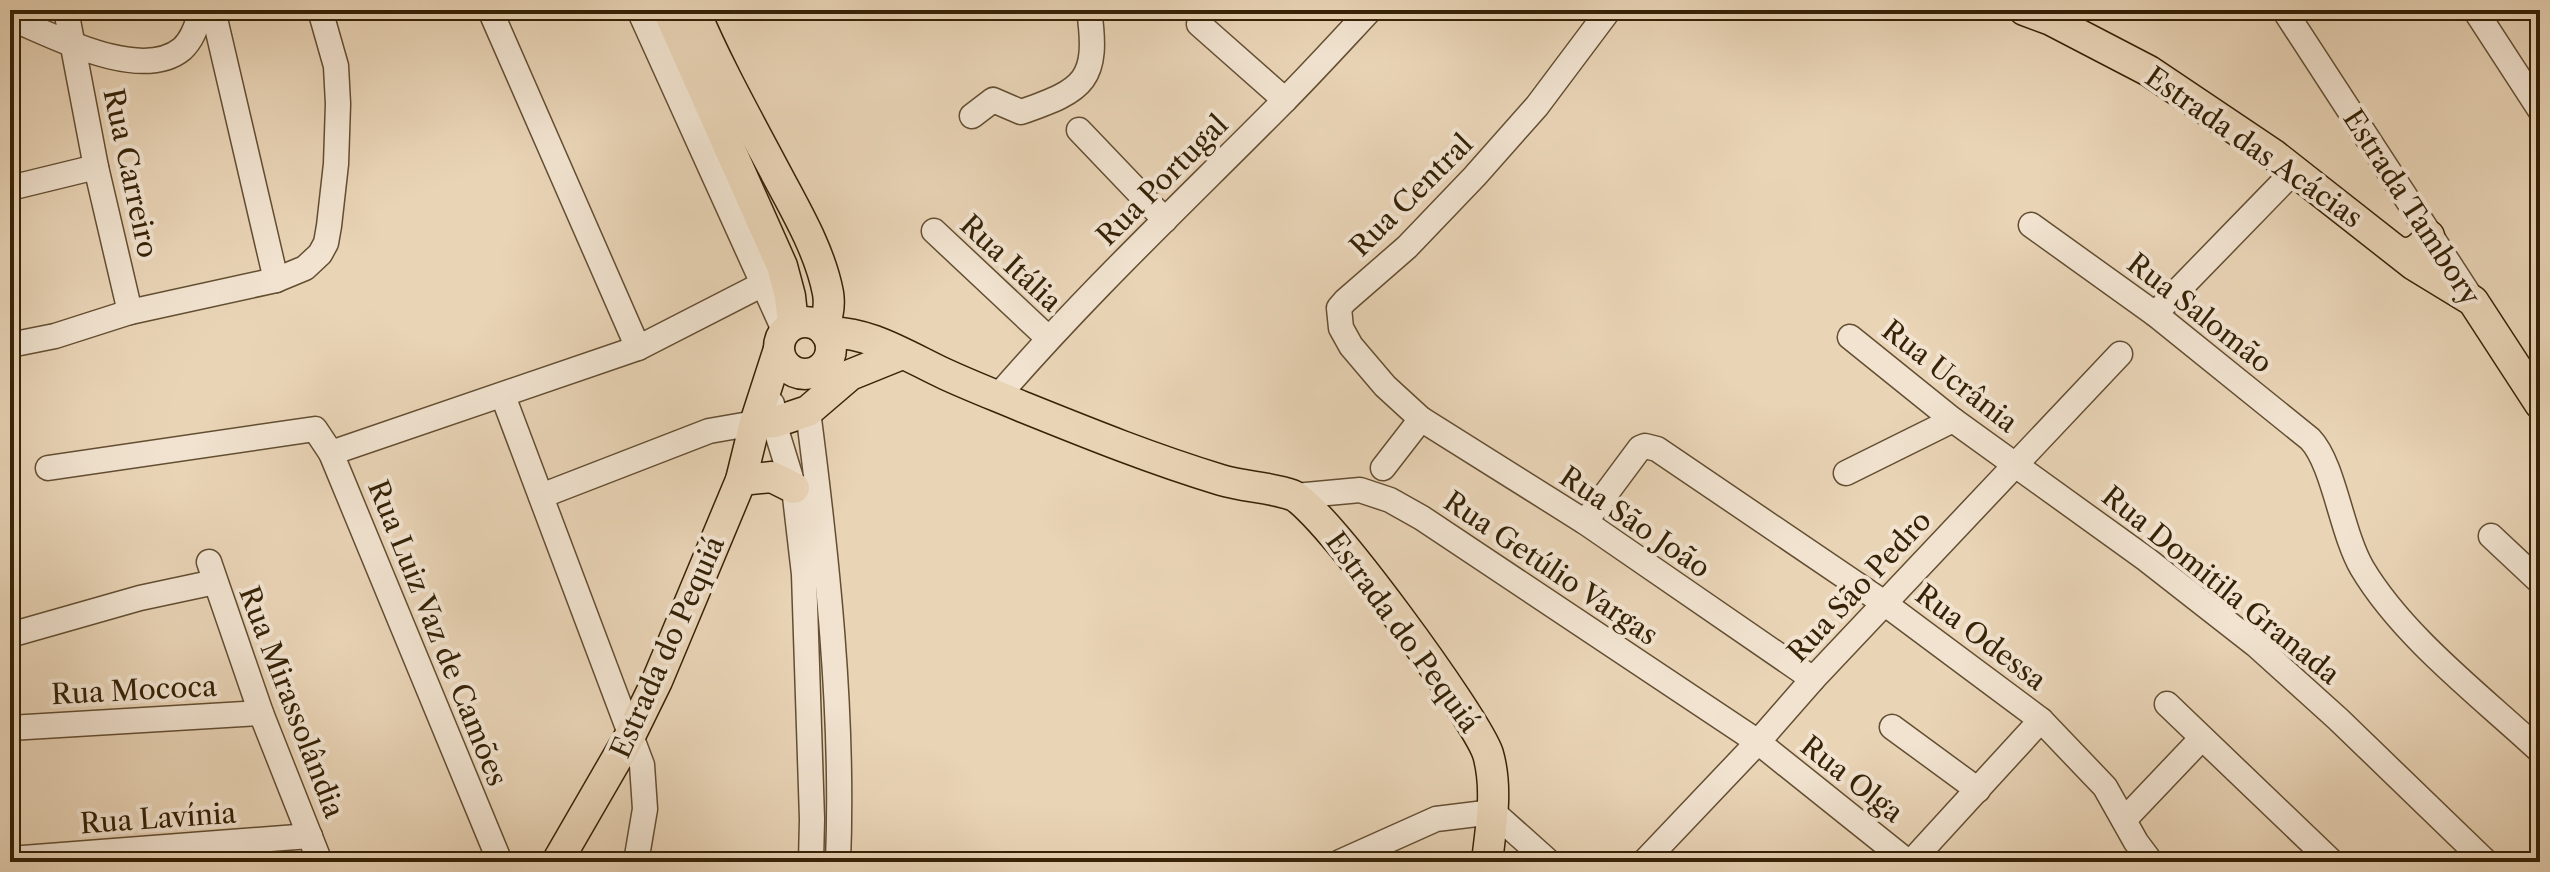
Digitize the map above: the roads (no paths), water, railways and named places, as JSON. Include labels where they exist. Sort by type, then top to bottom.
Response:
[{"type":"main road","points":[[668,10],[782,266],[790,296],[783,362],[791,370],[802,374],[815,372],[824,365],[831,350],[825,331],[828,292],[818,260],[799,216],[710,48],[694,10]]},
{"type":"main road","name":"Estrada das Acácias","points":[[2024,10],[2051,20],[2149,71],[2295,170],[2414,265],[2473,301]]},
{"type":"main road","points":[[2399,252],[2416,250],[2429,236]]},
{"type":"main road","name":"Estrada Tambory","points":[[2473,301],[2538,398]]},
{"type":"main road","points":[[785,335],[804,321],[814,323],[825,331],[852,335],[902,354],[1145,456],[1241,486],[1295,496]]},
{"type":"main road","name":"Estrada do Pequiá","points":[[557,862],[631,734],[657,681],[765,423],[768,382],[785,335]]},
{"type":"main road","points":[[765,423],[808,411],[850,375],[902,354]]},
{"type":"main road","points":[[815,372],[825,376],[850,375]]},
{"type":"main road","points":[[808,411],[815,372]]},
{"type":"main road","points":[[741,480],[772,477],[794,488]]},
{"type":"main road","name":"Estrada do Pequiá","points":[[1295,496],[1322,521],[1389,603],[1487,750],[1493,775],[1493,812],[1487,862]]},
{"type":"street","name":"Rua Carreiro","points":[[66,10],[96,167],[130,312]]},
{"type":"street","points":[[10,18],[103,55],[135,60],[165,58],[185,46],[202,10]]},
{"type":"street","points":[[213,10],[276,280]]},
{"type":"street","points":[[10,345],[55,336],[130,312],[276,280],[305,268],[320,254],[326,243],[336,164],[338,104],[336,66],[320,10]]},
{"type":"street","points":[[490,10],[638,348]]},
{"type":"street","points":[[639,10],[785,335]]},
{"type":"street","points":[[972,116],[993,100],[1021,112],[1060,99],[1081,83],[1093,61],[1089,10]]},
{"type":"street","name":"Rua Portugal","points":[[998,396],[1048,338],[1370,10]]},
{"type":"street","name":"Rua Central","points":[[1421,419],[1385,386],[1351,346],[1341,328],[1339,308],[1407,247],[1475,176],[1537,106],[1609,10]]},
{"type":"street","name":"Estrada Tambory","points":[[2284,10],[2473,301]]},
{"type":"street","points":[[2475,10],[2540,110]]},
{"type":"street","points":[[1199,24],[1285,100]]},
{"type":"street","points":[[1079,130],[1165,220]]},
{"type":"street","points":[[10,188],[96,167]]},
{"type":"street","points":[[2155,314],[2295,170]]},
{"type":"street","name":"Rua Salomão","points":[[2031,225],[2155,314],[2315,444],[2323,458],[2349,541],[2377,593],[2412,632],[2540,751]]},
{"type":"street","name":"Rua Itália","points":[[934,231],[1048,338]]},
{"type":"street","points":[[331,453],[638,348],[761,285]]},
{"type":"street","name":"Rua Ucrânia","points":[[1850,337],[1953,420],[2015,463]]},
{"type":"street","name":"Rua São Pedro","points":[[1644,862],[2120,354]]},
{"type":"street","points":[[503,396],[642,765],[645,799],[636,862]]},
{"type":"street","points":[[808,411],[819,486],[833,665],[841,803],[838,862]]},
{"type":"street","points":[[1383,468],[1421,419]]},
{"type":"street","name":"Rua São João","points":[[1421,419],[1585,522],[1813,679]]},
{"type":"street","points":[[1846,473],[1953,420]]},
{"type":"street","points":[[541,496],[709,431],[765,423],[794,488],[804,574],[811,862]]},
{"type":"street","name":"Rua Luiz Vaz de Camões","points":[[48,468],[315,429],[331,453],[500,862]]},
{"type":"street","name":"Rua Odessa","points":[[1585,522],[1640,448],[1651,446],[1884,603],[2041,720],[2105,787],[2151,862]]},
{"type":"street","name":"Rua Domitila Granada","points":[[2015,463],[2256,645],[2338,719],[2486,862]]},
{"type":"street","name":"Rua Getúlio Vargas","points":[[1295,496],[1360,490],[1390,500],[1422,518],[1758,742]]},
{"type":"street","points":[[2491,536],[2540,582]]},
{"type":"street","name":"Rua Mirassolândia","points":[[10,635],[140,598],[212,572],[261,713],[320,862]]},
{"type":"street","points":[[806,666],[833,665]]},
{"type":"street","points":[[2167,704],[2332,862]]},
{"type":"street","name":"Rua Mococa","points":[[10,728],[261,713]]},
{"type":"street","points":[[1920,859],[2041,720]]},
{"type":"street","points":[[1892,727],[1978,790]]},
{"type":"street","points":[[2124,820],[2202,738]]},
{"type":"street","name":"Rua Olga","points":[[1758,742],[1920,859]]},
{"type":"street","points":[[1340,862],[1436,819],[1493,812],[1549,862]]},
{"type":"street","name":"Rua Lavínia","points":[[10,859],[310,836]]}]
